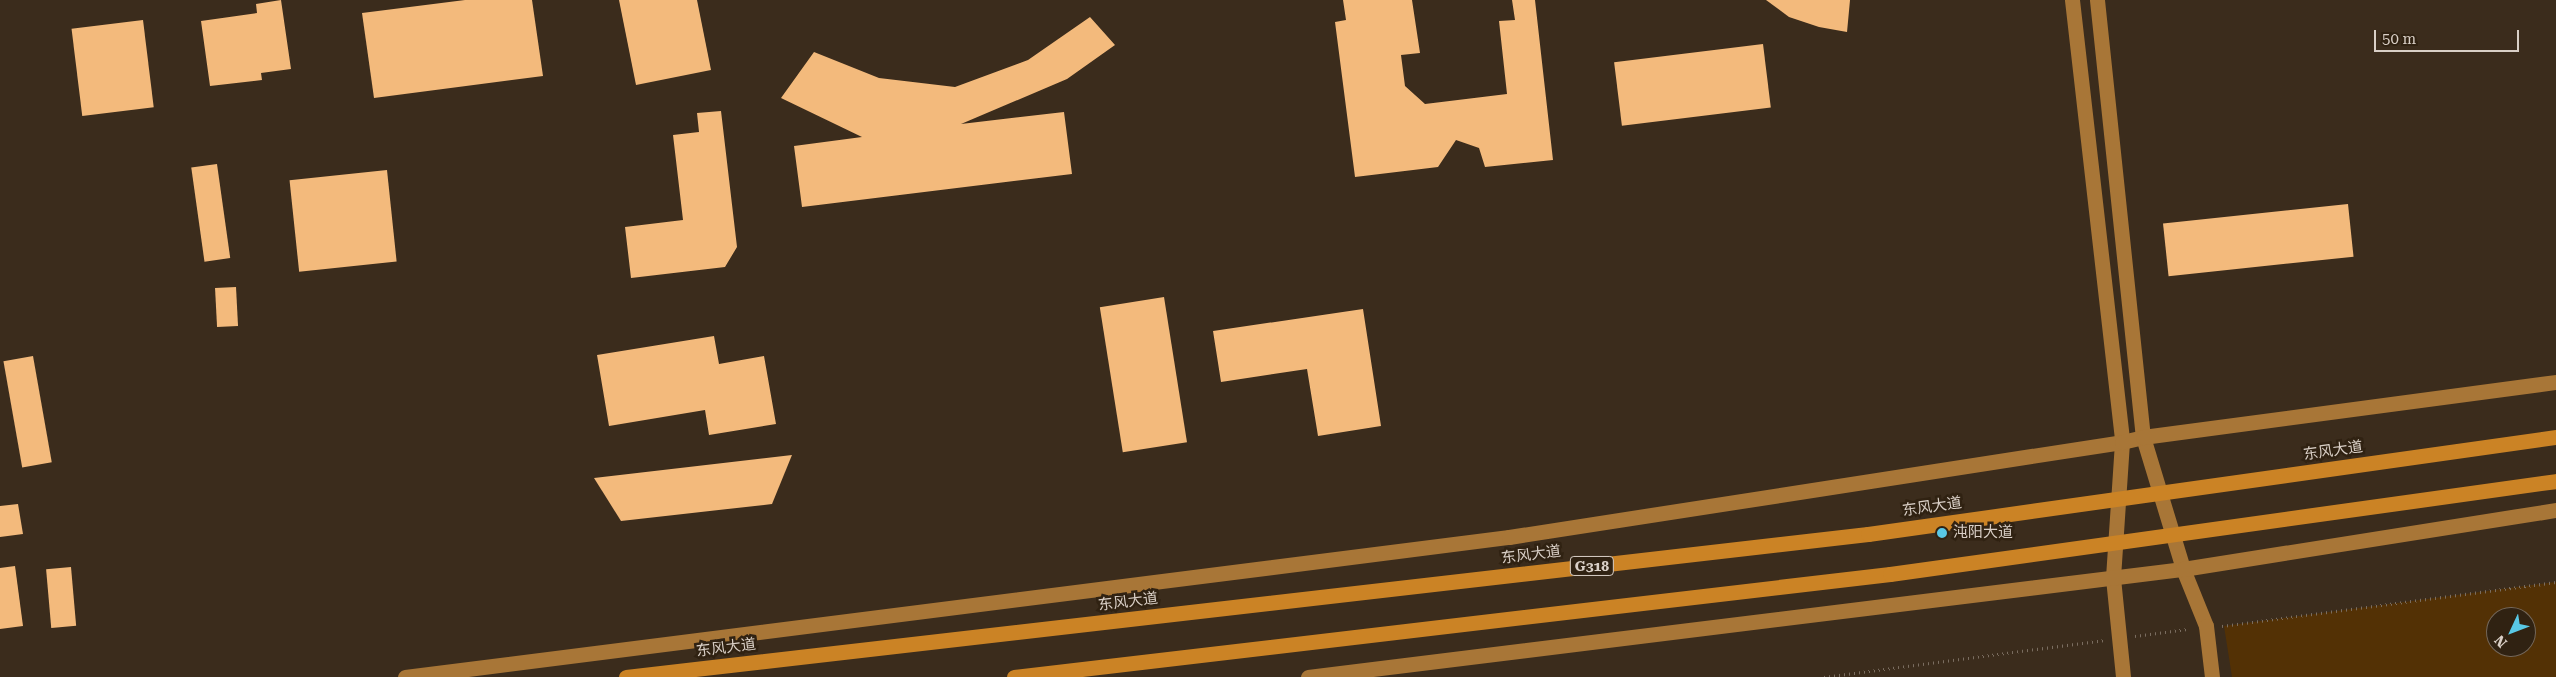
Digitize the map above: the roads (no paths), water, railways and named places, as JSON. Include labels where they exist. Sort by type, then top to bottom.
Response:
[{"type":"highway","name":"东风大道","points":[[626,677],[1868,534],[2556,437]]},
{"type":"highway","points":[[1014,677],[1890,574],[2556,481]]},
{"type":"main road","points":[[2072,0],[2122,442],[2113,578],[2117,638],[2123,677]]},
{"type":"main road","points":[[2097,0],[2143,437],[2184,569],[2206,626],[2212,677]]},
{"type":"main road","points":[[405,677],[1509,538],[2122,442],[2143,437],[2556,382]]},
{"type":"main road","points":[[1308,677],[2184,569],[2556,510]]},
{"type":"place","name":"沌阳大道","points":[[1942,533]]}]
